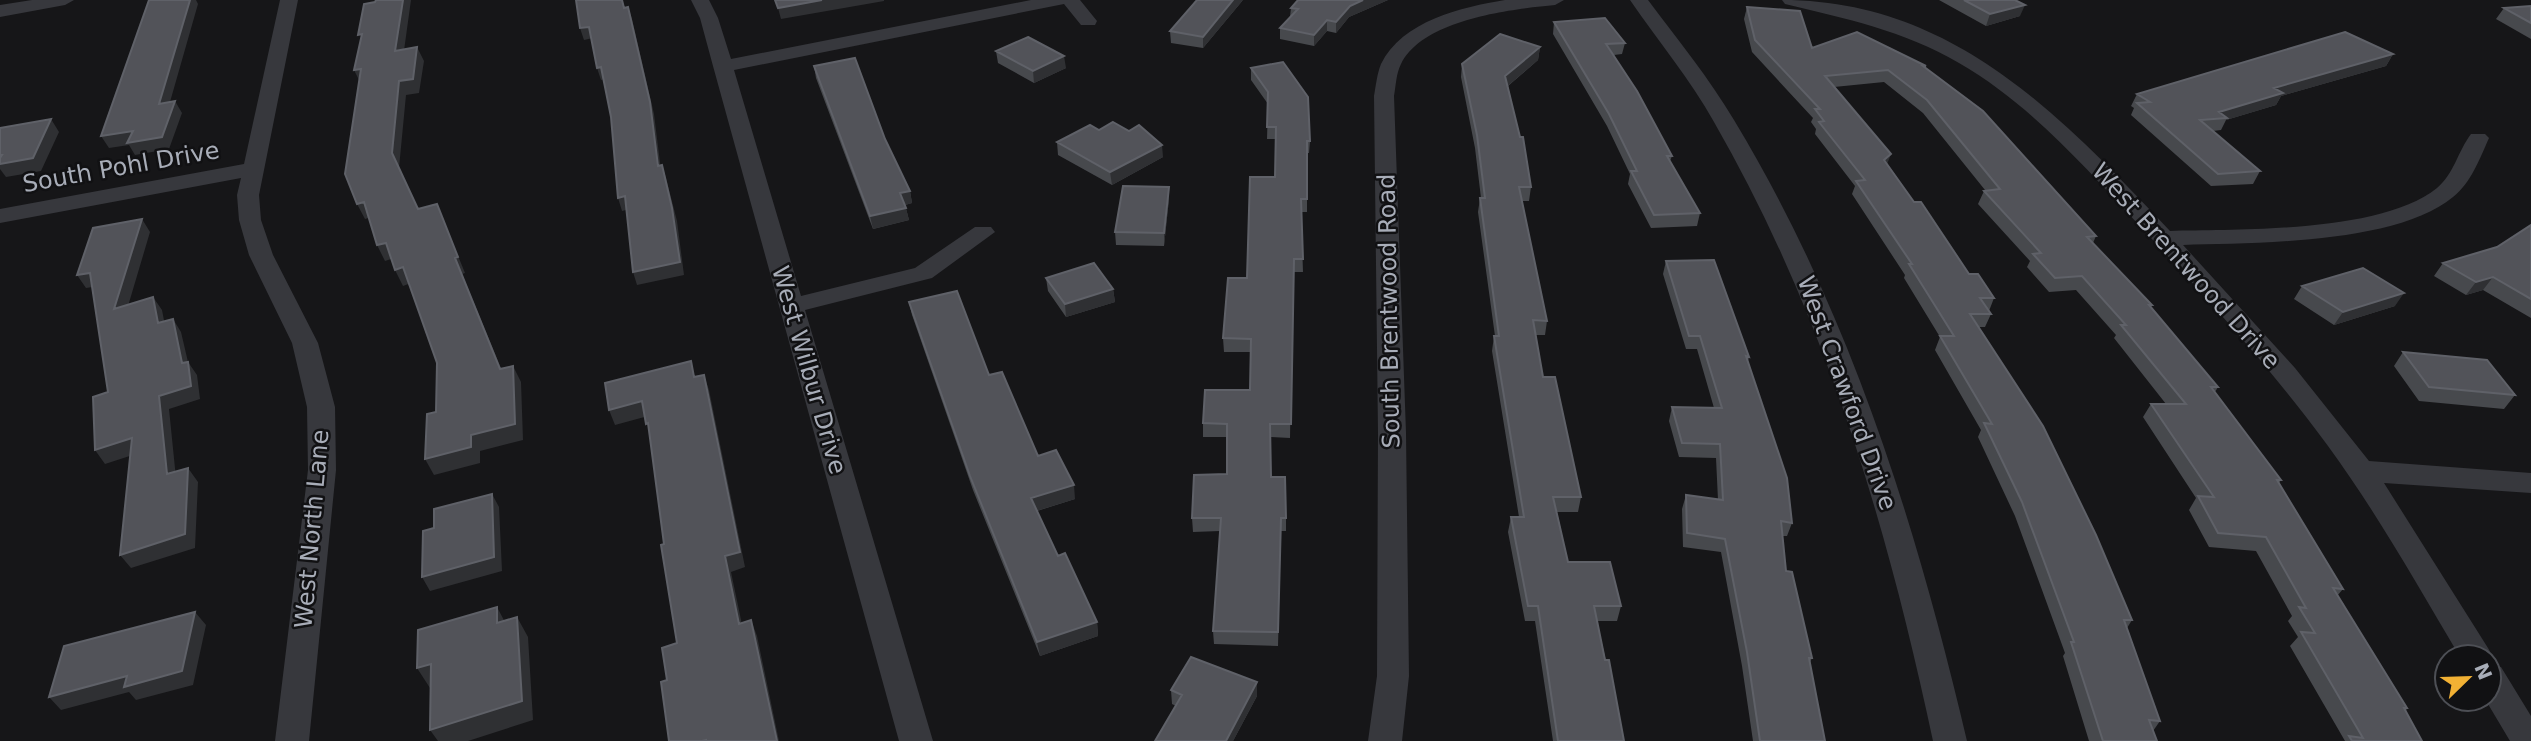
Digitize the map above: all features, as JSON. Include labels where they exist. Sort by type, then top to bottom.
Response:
[{"type":"street","points":[[0,11],[65,0]]},
{"type":"street","name":"West North Lane","points":[[289,0],[248,195],[250,220],[261,255],[305,343],[321,407],[322,470],[292,741]]},
{"type":"street","name":"West Wilbur Drive","points":[[700,0],[709,18],[723,66],[916,741]]},
{"type":"street","points":[[723,66],[1059,0]]},
{"type":"street","points":[[1070,0],[1088,21]]},
{"type":"street","name":"South Brentwood Road","points":[[1385,741],[1393,676],[1392,433],[1384,96],[1387,74],[1396,55],[1415,38],[1443,23],[1487,8],[1555,0]]},
{"type":"street","name":"West Crawford Drive","points":[[1639,0],[1724,121],[1793,252],[1832,338],[1891,509],[1933,660],[1950,741]]},
{"type":"street","name":"West Brentwood Drive","points":[[1791,0],[1849,11],[1931,40],[1988,73],[2051,121],[2164,238],[2296,387],[2361,471],[2468,643]]},
{"type":"street","points":[[2164,238],[2343,228],[2382,221],[2432,202],[2443,194],[2458,179],[2478,138]]},
{"type":"street","name":"South Pohl Drive","points":[[0,216],[252,169]]},
{"type":"street","points":[[790,306],[923,273],[984,232]]},
{"type":"street","points":[[2361,471],[2531,483]]},
{"type":"street","points":[[2503,700],[2528,741]]},
{"type":"building","points":[[149,0],[190,0],[159,104],[175,101],[162,137],[127,143],[133,131],[101,136]]},
{"type":"building","points":[[376,0],[403,0],[395,51],[417,47],[413,79],[399,81],[392,153],[418,209],[437,204],[458,257],[455,258],[500,369],[513,366],[515,424],[471,435],[471,447],[425,459],[427,414],[436,412],[437,363],[403,267],[395,270],[386,243],[377,245],[364,202],[357,204],[345,174],[361,69],[354,70],[362,34],[358,35],[364,4]]},
{"type":"building","points":[[576,0],[622,0],[624,8],[628,7],[650,102],[658,166],[662,165],[672,208],[680,262],[633,272],[625,196],[618,198],[611,117],[601,67],[597,68],[589,27],[580,28]]},
{"type":"building","points":[[775,0],[822,0],[778,8]]},
{"type":"building","points":[[1197,0],[1233,0],[1203,37],[1170,31]]},
{"type":"building","points":[[1298,0],[1363,0],[1350,6],[1336,22],[1327,20],[1314,35],[1280,28],[1298,9],[1291,8]]},
{"type":"building","points":[[1964,0],[2015,0],[2025,5],[1990,14]]},
{"type":"building","points":[[2531,6],[2531,23],[2504,8]]},
{"type":"building","points":[[1747,7],[1800,11],[1812,48],[1857,32],[1926,66],[1923,66],[1983,111],[2096,236],[2087,237],[2152,305],[2149,305],[2218,387],[2211,387],[2281,480],[2277,480],[2343,589],[2333,588],[2407,708],[2404,708],[2422,741],[2352,741],[2349,736],[2363,738],[2301,632],[2315,633],[2299,607],[2306,608],[2266,537],[2218,533],[2198,496],[2214,497],[2151,404],[2186,404],[2121,325],[2126,325],[2082,276],[2055,278],[2033,254],[2041,253],[1984,191],[2000,189],[1927,100],[1888,70],[1825,76],[1891,154],[1884,160],[1914,202],[1921,202],[1969,274],[1978,274],[1994,298],[1980,298],[1991,314],[1970,314],[2043,426],[2096,535],[2132,620],[2124,620],[2160,721],[2149,720],[2157,741],[2103,741],[2071,642],[2074,642],[2022,502],[1984,423],[1992,424],[1940,336],[1954,336],[1909,264],[1912,264],[1856,181],[1865,180],[1819,122],[1824,121],[1815,109],[1820,109],[1755,40]]},
{"type":"building","points":[[1605,18],[1625,43],[1606,44],[1637,91],[1672,156],[1667,156],[1700,213],[1654,215],[1631,171],[1637,171],[1609,114],[1554,22]]},
{"type":"building","points":[[2345,32],[2393,54],[2274,88],[2283,93],[2219,112],[2227,118],[2200,120],[2260,171],[2218,174],[2137,103],[2150,102],[2137,94]]},
{"type":"building","points":[[1500,34],[1540,47],[1505,76],[1520,137],[1523,137],[1531,187],[1519,187],[1547,321],[1533,320],[1543,377],[1555,377],[1581,497],[1553,497],[1568,562],[1610,562],[1621,606],[1594,606],[1605,660],[1609,660],[1624,741],[1558,741],[1538,606],[1528,606],[1511,517],[1524,517],[1494,336],[1499,336],[1480,198],[1485,198],[1477,135],[1462,64]]},
{"type":"building","points":[[1028,37],[1064,56],[1033,71],[996,51]]},
{"type":"building","points":[[855,58],[885,139],[910,191],[900,193],[906,208],[870,216],[814,66]]},
{"type":"building","points":[[1283,62],[1308,97],[1310,141],[1307,141],[1307,199],[1301,199],[1303,259],[1294,259],[1291,424],[1270,424],[1271,477],[1285,477],[1286,518],[1281,518],[1278,632],[1213,631],[1221,518],[1192,518],[1194,475],[1227,474],[1227,424],[1203,423],[1205,390],[1250,390],[1251,339],[1223,338],[1228,278],[1247,278],[1250,177],[1275,177],[1276,127],[1267,127],[1268,92],[1251,68]]},
{"type":"building","points":[[51,119],[33,158],[0,164],[0,128]]},
{"type":"building","points":[[1113,122],[1129,131],[1139,125],[1162,145],[1110,172],[1057,142],[1090,125],[1099,130]]},
{"type":"building","points":[[1123,186],[1169,187],[1164,233],[1115,232]]},
{"type":"building","points":[[142,219],[114,309],[153,297],[158,323],[173,319],[182,363],[188,362],[191,386],[159,396],[167,474],[188,468],[185,534],[120,555],[132,438],[95,450],[93,397],[108,392],[90,273],[77,275],[93,228]]},
{"type":"building","points":[[2531,225],[2531,299],[2493,277],[2476,282],[2443,263],[2497,247]]},
{"type":"building","points":[[1714,260],[1749,357],[1746,356],[1787,478],[1792,523],[1781,521],[1786,571],[1792,572],[1812,658],[1809,658],[1825,741],[1760,741],[1747,652],[1725,539],[1687,533],[1686,495],[1723,500],[1720,444],[1682,443],[1672,407],[1722,408],[1700,336],[1689,336],[1666,261]]},
{"type":"building","points":[[1094,263],[1113,289],[1065,304],[1046,278]]},
{"type":"building","points":[[2363,268],[2404,293],[2343,312],[2302,286]]},
{"type":"building","points":[[957,291],[989,375],[1002,372],[1038,456],[1056,450],[1074,485],[1031,498],[1058,556],[1065,553],[1097,622],[1037,642],[970,476],[909,302]]},
{"type":"building","points":[[2403,352],[2487,360],[2515,395],[2429,387]]},
{"type":"building","points":[[691,361],[694,377],[704,375],[740,552],[725,556],[739,624],[751,620],[777,741],[669,741],[661,682],[667,680],[662,648],[677,643],[661,545],[664,544],[648,423],[646,424],[642,401],[609,410],[605,383]]},
{"type":"building","points":[[492,494],[494,557],[422,577],[423,531],[434,528],[434,509]]},
{"type":"building","points":[[497,607],[497,623],[517,617],[522,701],[430,730],[431,664],[417,668],[418,630]]},
{"type":"building","points":[[195,612],[182,671],[124,687],[127,676],[49,697],[64,646]]},
{"type":"building","points":[[1191,657],[1257,682],[1226,741],[1155,741],[1182,695],[1171,690]]}]
